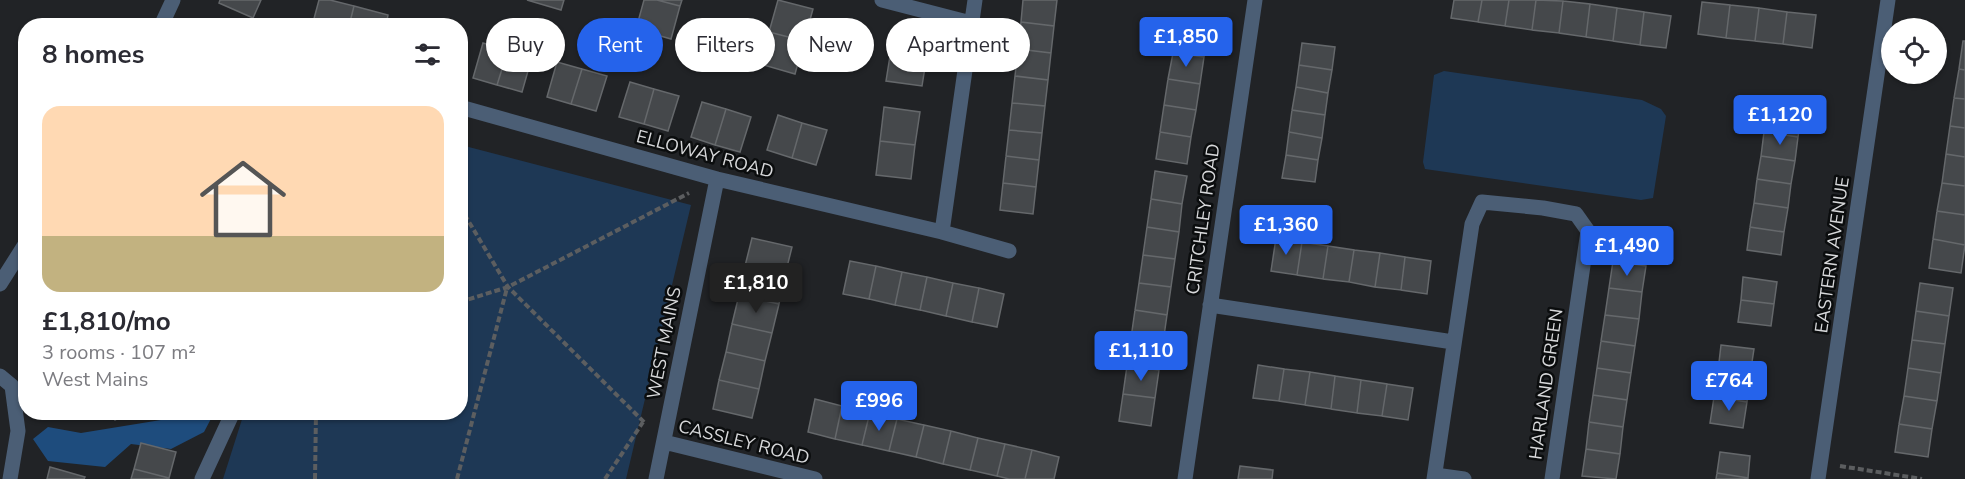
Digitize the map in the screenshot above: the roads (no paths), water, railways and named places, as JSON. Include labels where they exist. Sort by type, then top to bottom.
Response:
[{"type":"street","points":[[164,18],[172,0]]},
{"type":"street","points":[[882,0],[952,18]]},
{"type":"street","points":[[972,18],[975,0]]},
{"type":"street","name":"CRITCHLEY ROAD","points":[[1185,479],[1255,0]]},
{"type":"street","name":"EASTERN AVENUE","points":[[1818,479],[1888,0]]},
{"type":"street","points":[[942,232],[964,72]]},
{"type":"street","name":"ELLOWAY ROAD","points":[[468,109],[717,179],[942,232],[1009,251]]},
{"type":"street","name":"WEST MAINS","points":[[656,479],[717,179]]},
{"type":"street","name":"HARLAND GREEN","points":[[1434,477],[1472,225],[1482,202],[1576,214],[1588,231],[1552,479]]},
{"type":"street","points":[[0,284],[18,256]]},
{"type":"street","points":[[1210,305],[1453,342]]},
{"type":"street","points":[[0,376],[12,386],[18,431],[10,479]]},
{"type":"street","points":[[202,479],[229,420]]},
{"type":"street","name":"CASSLEY ROAD","points":[[664,442],[815,479]]},
{"type":"street","points":[[1434,477],[1464,479]]}]
